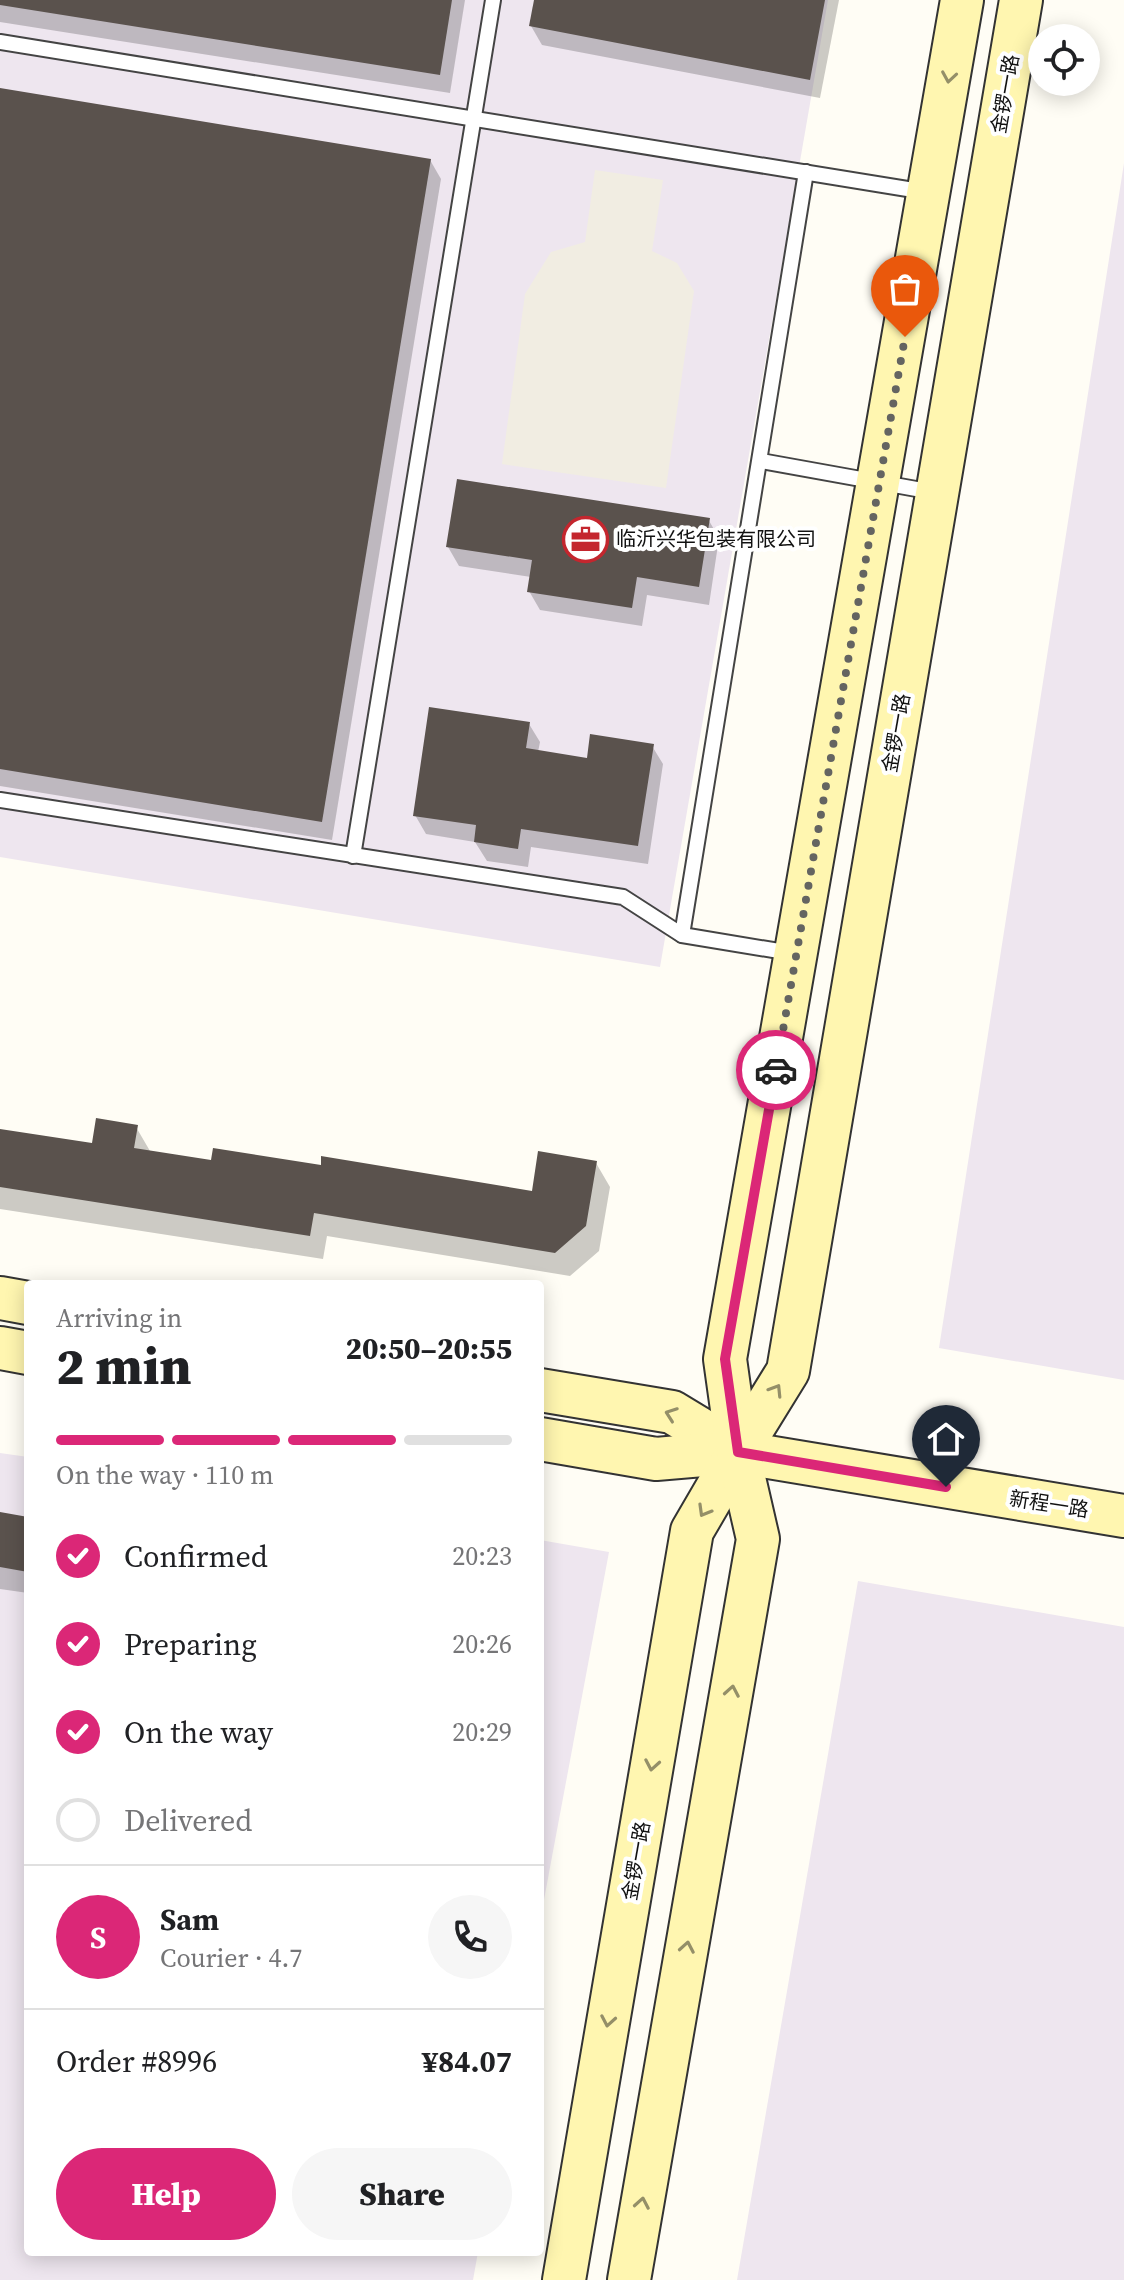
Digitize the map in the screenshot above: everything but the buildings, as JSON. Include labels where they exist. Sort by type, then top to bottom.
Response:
[{"type":"main road","points":[[629,2280],[758,1539],[738,1452],[725,1359],[962,0]]},
{"type":"main road","name":"金锣一路","points":[[564,2280],[692,1531],[788,1371],[1021,0]]},
{"type":"main road","points":[[0,1298],[24,1302]]},
{"type":"main road","points":[[0,1348],[24,1352]]},
{"type":"main road","name":"新程一路","points":[[544,1391],[672,1412],[738,1452]]},
{"type":"main road","name":"新程一路","points":[[544,1440],[656,1459],[738,1452],[1124,1516]]},
{"type":"lane","points":[[353,856],[493,0]]},
{"type":"lane","points":[[0,42],[930,192]]},
{"type":"lane","points":[[682,935],[806,172]]},
{"type":"lane","points":[[761,461],[937,492]]},
{"type":"lane","points":[[0,800],[623,897],[682,935],[797,953]]},
{"type":"shaded area","points":[[0,0],[828,0],[660,967],[0,857]]},
{"type":"shaded area","points":[[1124,163],[1124,1380],[939,1348]]},
{"type":"shaded area","points":[[595,170],[663,180],[652,251],[677,263],[694,291],[666,488],[502,464],[525,294],[551,252],[585,242]]},
{"type":"shaded area","points":[[0,1453],[24,1456],[24,2256],[477,2256],[473,2280],[0,2280]]},
{"type":"shaded area","points":[[544,1541],[609,1552],[544,1900]]},
{"type":"shaded area","points":[[858,1581],[1124,1627],[1124,2280],[737,2280]]},
{"type":"way so far","points":[[776,1070],[905,337]]},
{"type":"place","name":"临沂兴华包装有限公司","points":[[585,539]]},
{"type":"route","points":[[776,1070],[725,1359],[738,1452],[946,1487]]}]
